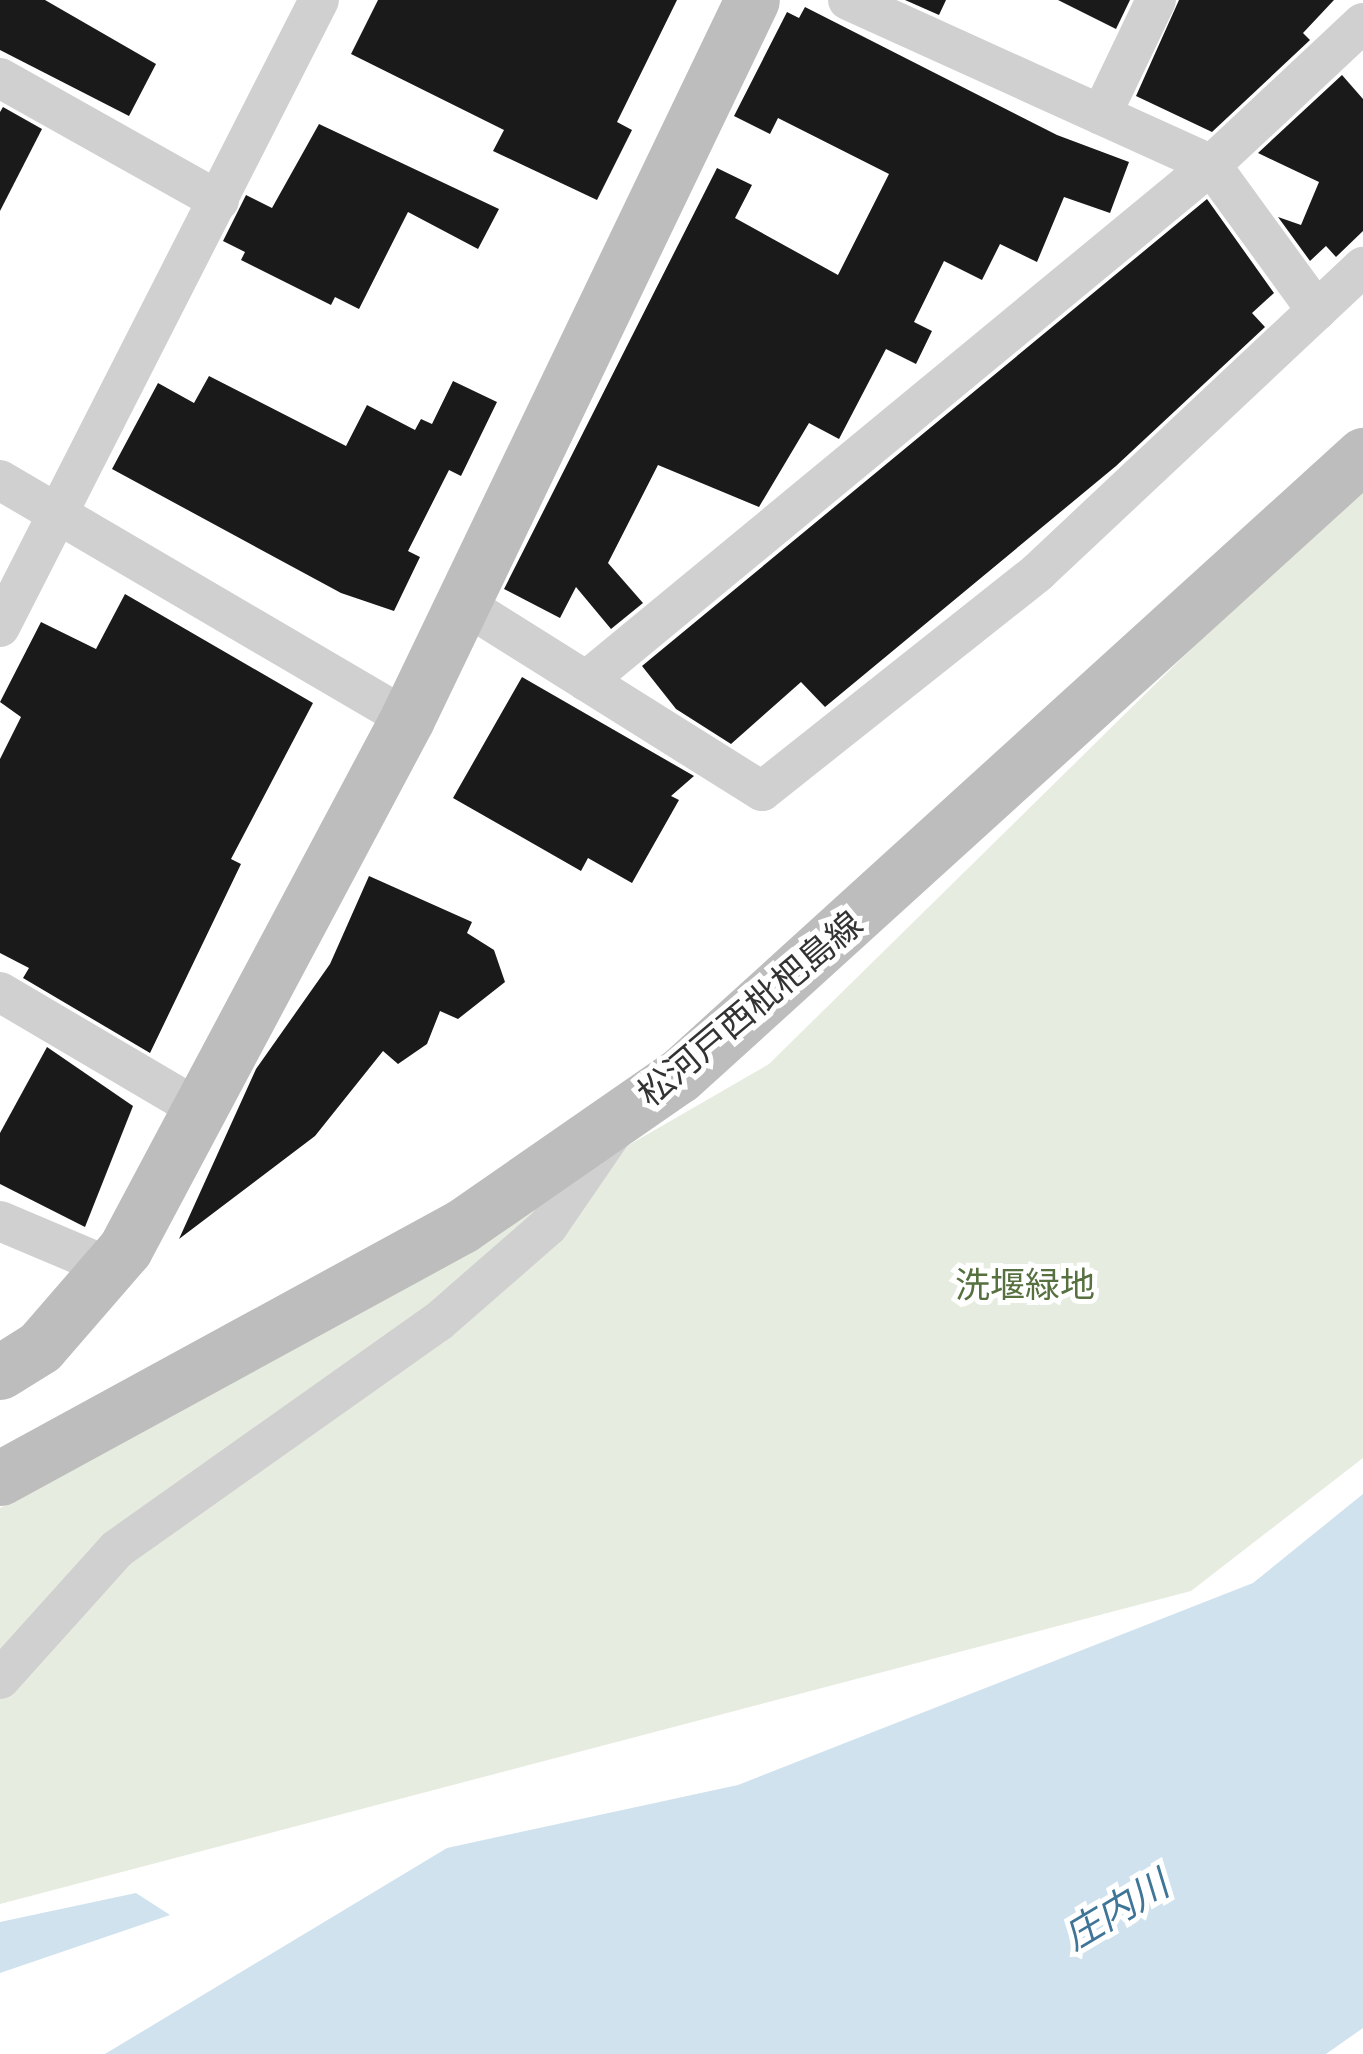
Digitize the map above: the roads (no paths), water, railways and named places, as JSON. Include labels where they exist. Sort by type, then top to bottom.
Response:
[{"type":"main road","points":[[0,1372],[40,1348],[109,1267],[199,1108],[406,719],[752,0]]},
{"type":"main road","name":"松河戸西枇杷島線","points":[[0,1478],[462,1226],[627,1112],[962,827],[1363,454]]},
{"type":"street","points":[[0,626],[319,0]]},
{"type":"street","points":[[848,0],[1211,165],[1316,310]]},
{"type":"street","points":[[1101,115],[1156,0]]},
{"type":"street","points":[[586,681],[1211,165],[1363,23]]},
{"type":"street","points":[[0,78],[219,201]]},
{"type":"street","points":[[462,603],[762,791],[1038,572],[1363,267]]},
{"type":"street","points":[[0,480],[406,719]]},
{"type":"street","points":[[0,992],[199,1108]]},
{"type":"street","points":[[0,1680],[117,1549],[438,1322],[548,1226],[627,1112]]},
{"type":"street","points":[[0,1221],[109,1267]]},
{"type":"water","name":"庄内川","points":[[1363,1494],[1363,2028],[1326,2054],[105,2054],[447,1848],[738,1785],[1253,1583]]},
{"type":"water","points":[[136,1893],[170,1915],[0,1973],[0,1922]]},
{"type":"park label","name":"洗堰緑地","points":[[1025,1285]]}]
